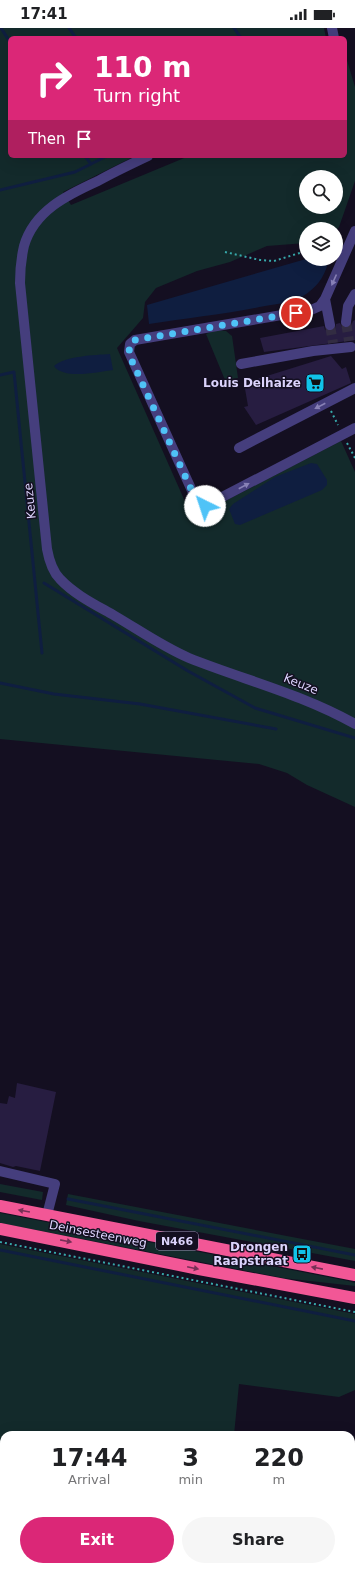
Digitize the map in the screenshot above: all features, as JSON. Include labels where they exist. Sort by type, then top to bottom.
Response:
[{"type":"highway","name":"Deinsesteenweg","points":[[0,1206],[355,1275]]},
{"type":"highway","name":"Deinsesteenweg","points":[[0,1229],[199,1269],[355,1298]]},
{"type":"street","name":"Keuze","points":[[144,158],[69,194],[54,204],[33,228],[24,245],[20,264],[20,283],[46,549],[51,565],[59,578],[74,591],[160,643],[195,660],[290,693],[355,724]]},
{"type":"street","points":[[355,231],[326,299],[320,306],[311,310],[135,340],[130,344],[129,352],[195,497],[201,506],[205,506],[355,428]]},
{"type":"street","points":[[346,322],[348,306],[355,294]]},
{"type":"street","points":[[326,299],[330,325]]},
{"type":"street","points":[[240,364],[333,346],[352,347]]},
{"type":"street","points":[[239,448],[355,388]]},
{"type":"street","points":[[0,1171],[55,1184],[48,1215]]},
{"type":"path","points":[[225,252],[260,260],[274,261],[299,253]]},
{"type":"path","points":[[0,1242],[355,1312]]},
{"type":"green space","points":[[0,28],[324,28],[326,36],[8,36],[8,158],[131,158],[63,192],[71,205],[184,158],[347,158],[347,60],[355,87],[355,181],[341,222],[299,222],[299,244],[267,246],[230,262],[197,271],[156,288],[145,302],[143,318],[117,348],[187,506],[196,511],[206,511],[341,441],[355,472],[355,807],[307,785],[287,773],[259,764],[0,739]]},
{"type":"green space","points":[[216,330],[226,331],[232,336],[238,378],[225,380],[206,334]]},
{"type":"green space","points":[[0,1184],[43,1192],[42,1200],[0,1192]]},
{"type":"green space","points":[[68,1194],[355,1249],[355,1261],[139,1221],[66,1205]]},
{"type":"green space","points":[[0,1213],[348,1281],[355,1283],[355,1286],[283,1278],[0,1223]]},
{"type":"green space","points":[[0,1244],[355,1314],[355,1390],[339,1397],[239,1384],[234,1431],[0,1431]]},
{"type":"water","points":[[299,261],[299,266],[327,266],[319,282],[308,293],[284,303],[149,324],[147,305]]},
{"type":"water","points":[[110,354],[113,370],[73,374],[65,373],[54,366],[65,360],[73,358]]},
{"type":"water","points":[[311,463],[317,464],[327,480],[327,485],[322,490],[240,525],[235,524],[229,509],[233,504],[275,477]]},
{"type":"building","points":[[355,320],[355,340],[264,352],[260,338],[324,326],[325,330],[331,331],[335,330],[336,324],[340,323],[342,327],[348,328]]},
{"type":"building","points":[[331,356],[342,369],[346,367],[351,383],[256,425],[244,407],[248,406],[244,383]]},
{"type":"building","points":[[17,1083],[56,1092],[40,1171],[16,1166],[13,1167],[0,1163],[0,1103],[7,1104],[9,1096],[15,1098]]},
{"type":"waterway","points":[[1,28],[8,39]]},
{"type":"waterway","points":[[69,28],[75,36]]},
{"type":"waterway","points":[[234,28],[240,36]]},
{"type":"waterway","points":[[86,158],[91,164]]},
{"type":"waterway","points":[[0,190],[75,172],[103,158]]},
{"type":"waterway","points":[[0,375],[14,372],[42,653]]},
{"type":"waterway","points":[[44,583],[188,671],[255,708],[355,738]]},
{"type":"waterway","points":[[0,683],[54,694],[140,704],[276,729]]},
{"type":"waterway","points":[[68,1199],[355,1255]]},
{"type":"waterway","points":[[0,1250],[355,1321]]},
{"type":"tunnel","points":[[346,322],[349,341]]},
{"type":"tunnel","points":[[330,325],[333,343]]},
{"type":"place","name":"Louis Delhaize","points":[[315,383]]},
{"type":"place","name":"Drongen Raapstraat","points":[[302,1254]]},
{"type":"route","points":[[205,506],[198,504],[132,361],[129,352],[130,344],[135,340],[296,313]]}]
